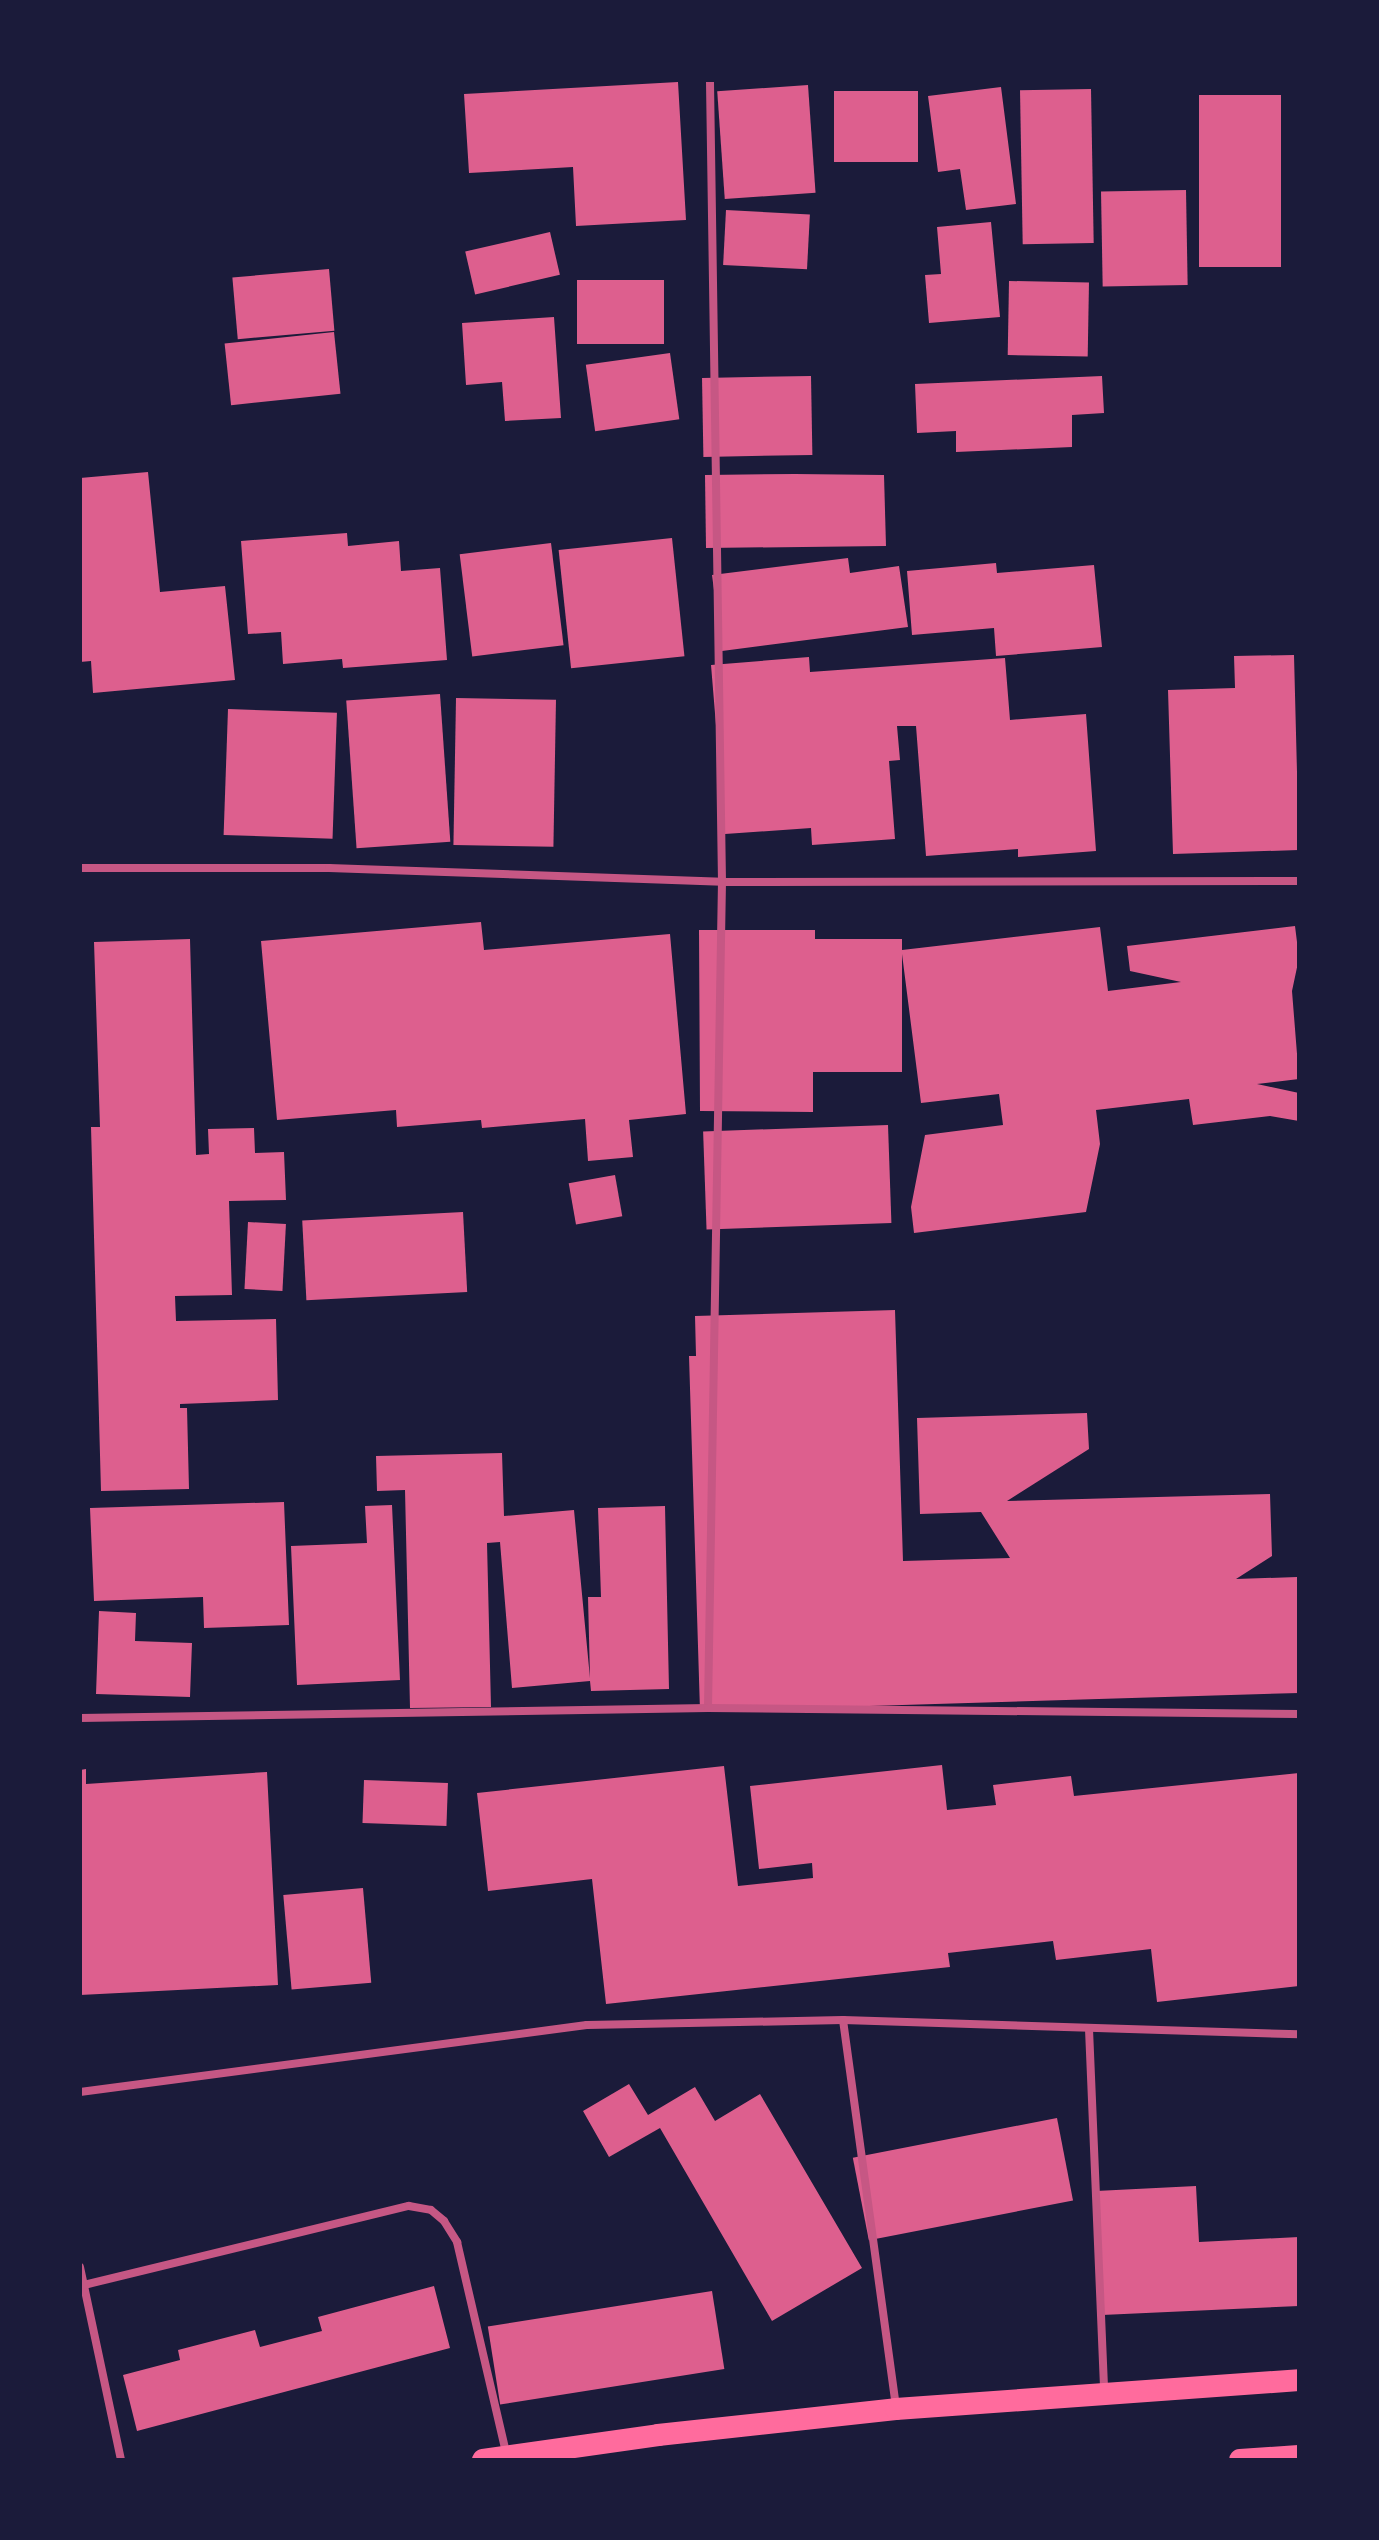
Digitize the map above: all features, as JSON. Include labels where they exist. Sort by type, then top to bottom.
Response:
[{"type":"highway","points":[[483,2460],[658,2435],[896,2409],[1299,2380]]},
{"type":"highway","points":[[1240,2460],[1299,2456]]},
{"type":"street","points":[[708,1708],[722,882],[710,80]]},
{"type":"street","points":[[80,868],[329,868],[722,882],[1299,881]]},
{"type":"street","points":[[80,1718],[708,1708],[1299,1714]]},
{"type":"street","points":[[843,2020],[896,2409]]},
{"type":"street","points":[[80,2092],[587,2025],[843,2020],[1299,2034]]},
{"type":"street","points":[[1089,2029],[1104,2393]]},
{"type":"street","points":[[84,2285],[409,2206],[431,2210],[444,2221],[457,2242],[507,2457]]},
{"type":"street","points":[[80,2267],[121,2460]]},
{"type":"building","points":[[678,82],[686,220],[576,226],[573,167],[469,173],[464,94]]},
{"type":"building","points":[[808,85],[816,193],[725,199],[717,91]]},
{"type":"building","points":[[1001,87],[1016,204],[966,210],[960,169],[938,172],[928,96]]},
{"type":"building","points":[[1091,89],[1094,243],[1023,244],[1020,90]]},
{"type":"building","points":[[834,91],[918,91],[918,162],[834,162]]},
{"type":"building","points":[[1199,95],[1281,95],[1281,267],[1199,267]]},
{"type":"building","points":[[1186,190],[1188,285],[1103,286],[1101,191]]},
{"type":"building","points":[[726,210],[810,214],[807,269],[723,265]]},
{"type":"building","points":[[991,222],[1000,317],[929,323],[925,275],[941,274],[937,227]]},
{"type":"building","points":[[550,232],[560,275],[475,294],[465,252]]},
{"type":"building","points":[[329,269],[334,331],[238,339],[232,277]]},
{"type":"building","points":[[577,280],[664,280],[664,344],[577,344]]},
{"type":"building","points":[[1009,281],[1089,282],[1088,356],[1008,355]]},
{"type":"building","points":[[554,317],[561,418],[505,421],[502,382],[466,385],[462,323]]},
{"type":"building","points":[[334,332],[340,394],[231,405],[225,343]]},
{"type":"building","points":[[670,353],[679,419],[595,431],[586,365]]},
{"type":"building","points":[[811,376],[812,455],[703,457],[702,378]]},
{"type":"building","points":[[1102,376],[1104,413],[1072,415],[1072,447],[956,452],[956,431],[917,433],[915,384]]},
{"type":"building","points":[[148,472],[160,592],[225,586],[235,680],[93,693],[91,661],[80,662],[80,478]]},
{"type":"building","points":[[705,475],[884,475],[886,546],[706,548]]},
{"type":"building","points":[[347,533],[348,546],[399,541],[401,571],[440,568],[447,660],[343,668],[342,659],[283,664],[281,632],[248,634],[241,541]]},
{"type":"building","points":[[672,538],[684,656],[571,668],[559,550]]},
{"type":"building","points":[[551,543],[564,645],[472,656],[460,554]]},
{"type":"building","points":[[848,558],[850,573],[899,566],[908,627],[722,651],[712,575]]},
{"type":"building","points":[[996,563],[997,573],[1094,565],[1102,647],[996,656],[994,628],[912,635],[907,571]]},
{"type":"building","points":[[1294,655],[1299,850],[1173,854],[1168,690],[1235,688],[1234,656]]},
{"type":"building","points":[[809,657],[810,672],[1005,658],[1010,720],[1086,714],[1096,851],[1018,857],[1018,849],[926,856],[916,726],[897,726],[900,760],[889,761],[895,839],[812,845],[811,828],[725,834],[711,665]]},
{"type":"building","points":[[440,694],[450,842],[357,848],[346,701]]},
{"type":"building","points":[[456,698],[556,700],[553,847],[453,845]]},
{"type":"building","points":[[228,709],[337,713],[333,839],[224,835]]},
{"type":"building","points":[[481,922],[484,950],[670,934],[686,1114],[629,1120],[633,1157],[588,1161],[585,1119],[482,1128],[481,1120],[397,1127],[396,1110],[277,1120],[261,941]]},
{"type":"building","points":[[1295,926],[1299,958],[1292,991],[1299,1079],[1257,1084],[1299,1093],[1299,1121],[1270,1116],[1193,1125],[1189,1099],[1096,1110],[1100,1144],[1086,1212],[914,1233],[911,1207],[925,1135],[1003,1125],[999,1094],[921,1103],[902,954],[902,1072],[813,1072],[813,1112],[700,1111],[699,930],[815,930],[815,939],[902,939],[902,950],[1100,927],[1108,991],[1181,982],[1130,971],[1127,946]]},
{"type":"building","points":[[190,939],[196,1155],[209,1154],[208,1129],[254,1128],[255,1153],[284,1152],[286,1200],[229,1201],[232,1295],[175,1296],[176,1321],[276,1319],[278,1400],[180,1404],[180,1408],[187,1408],[189,1489],[101,1491],[91,1127],[100,1127],[94,942]]},
{"type":"building","points":[[888,1125],[891,1223],[707,1229],[703,1131]]},
{"type":"building","points":[[615,1175],[622,1216],[576,1225],[569,1183]]},
{"type":"building","points":[[463,1212],[467,1292],[306,1300],[302,1220]]},
{"type":"building","points":[[248,1222],[286,1224],[282,1291],[244,1289]]},
{"type":"building","points":[[895,1310],[903,1561],[1010,1558],[981,1512],[920,1514],[917,1418],[1087,1413],[1089,1449],[1007,1501],[1270,1494],[1272,1556],[1236,1579],[1297,1577],[1299,1693],[700,1711],[689,1356],[696,1356],[695,1316]]},
{"type":"building","points":[[502,1453],[504,1516],[574,1510],[590,1678],[588,1597],[601,1597],[598,1508],[665,1506],[669,1689],[591,1691],[590,1681],[512,1688],[500,1542],[487,1543],[491,1707],[410,1708],[405,1490],[377,1491],[376,1456]]},
{"type":"building","points":[[284,1502],[289,1625],[204,1628],[203,1597],[94,1601],[90,1508]]},
{"type":"building","points":[[392,1505],[400,1680],[297,1685],[291,1546],[367,1543],[365,1506]]},
{"type":"building","points":[[99,1611],[136,1613],[135,1641],[192,1643],[190,1697],[96,1694]]},
{"type":"building","points":[[942,1765],[947,1810],[996,1805],[993,1785],[1071,1776],[1074,1796],[1299,1773],[1299,1986],[1157,2002],[1151,1949],[1056,1960],[1053,1941],[948,1953],[950,1967],[606,2004],[592,1879],[488,1891],[477,1793],[724,1766],[738,1886],[813,1878],[812,1863],[759,1869],[750,1786]]},
{"type":"building","points":[[86,1769],[86,1784],[267,1772],[278,1985],[80,1995],[80,1770]]},
{"type":"building","points":[[364,1780],[448,1783],[446,1826],[362,1823]]},
{"type":"building","points":[[363,1888],[371,1983],[292,1990],[283,1895]]},
{"type":"building","points":[[629,2084],[648,2115],[695,2087],[715,2121],[760,2094],[862,2268],[772,2321],[660,2128],[609,2157],[583,2111]]},
{"type":"building","points":[[1057,2118],[1073,2200],[869,2240],[853,2158]]},
{"type":"building","points":[[1196,2186],[1199,2242],[1299,2237],[1299,2306],[1102,2315],[1096,2191]]},
{"type":"building","points":[[434,2286],[450,2348],[137,2431],[123,2375],[180,2360],[178,2350],[255,2330],[260,2347],[322,2331],[318,2317]]},
{"type":"building","points":[[712,2291],[724,2369],[500,2405],[488,2327]]}]
